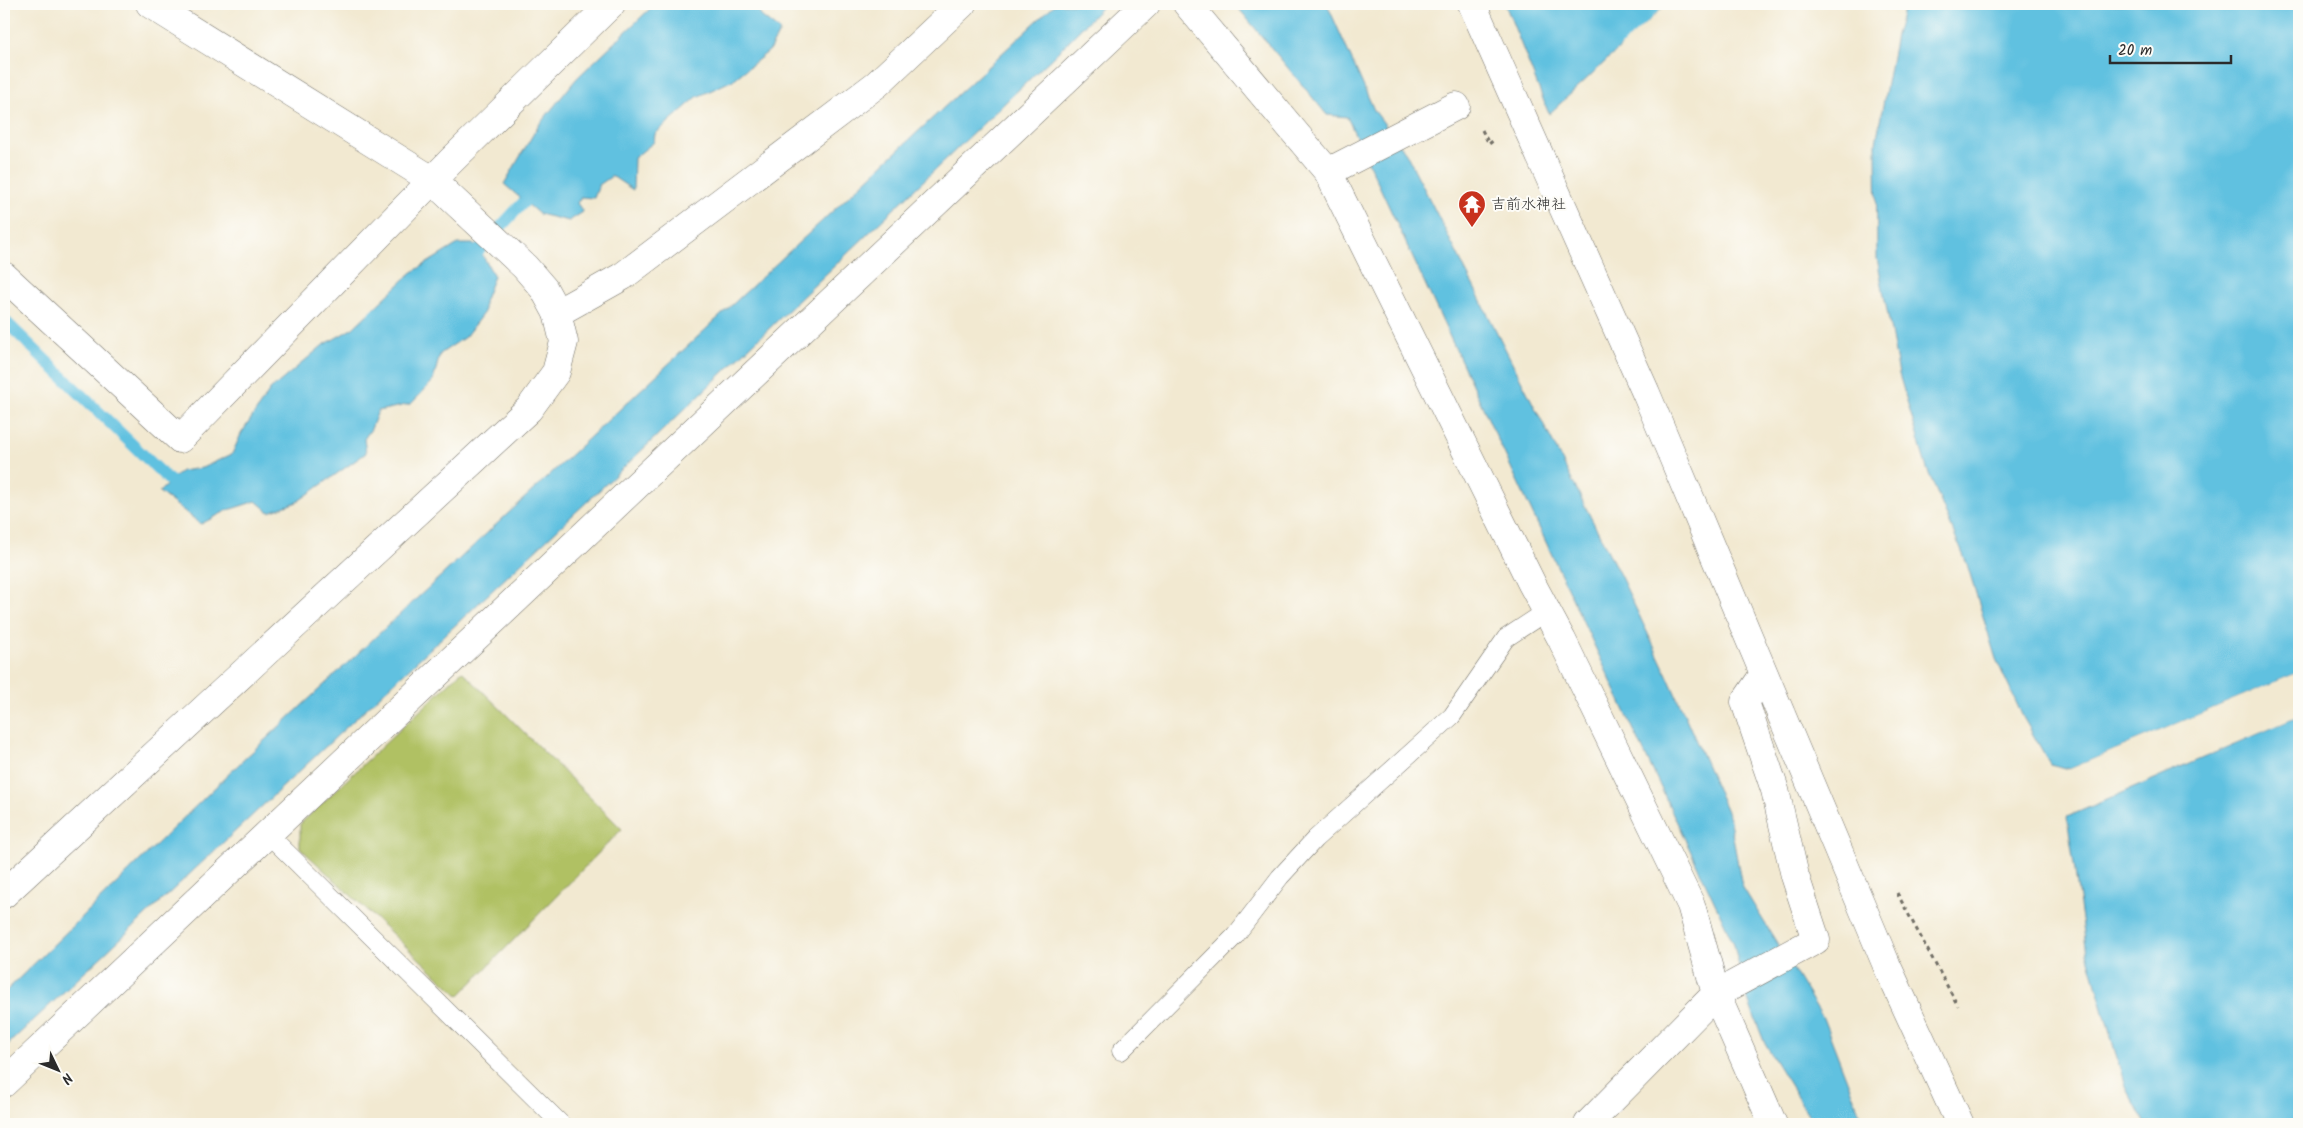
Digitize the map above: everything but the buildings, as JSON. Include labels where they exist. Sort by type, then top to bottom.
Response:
[{"type":"street","points":[[4,894],[529,408],[556,372],[564,342],[557,313],[544,289],[525,267],[432,180],[150,4]]},
{"type":"street","points":[[4,276],[180,439],[432,180],[611,4]]},
{"type":"street","points":[[557,313],[623,276],[877,84],[962,4]]},
{"type":"street","points":[[4,1083],[1146,4]]},
{"type":"street","points":[[1186,4],[1328,172],[1691,905],[1716,994],[1774,1124]]},
{"type":"street","points":[[1472,4],[1646,393],[1887,966],[1960,1124]]},
{"type":"street","points":[[1328,172],[1456,106]]},
{"type":"street","points":[[1588,1124],[1716,994],[1816,940],[1795,876],[1775,790],[1745,702],[1764,674]]},
{"type":"lane","points":[[1121,1051],[1235,936],[1280,876],[1315,840],[1452,716],[1506,638],[1546,611]]},
{"type":"lane","points":[[268,834],[561,1124]]},
{"type":"green space","points":[[462,671],[622,829],[459,996],[300,848],[300,824]]},
{"type":"water","points":[[655,4],[755,4],[761,16],[780,31],[769,51],[733,80],[697,97],[655,134],[654,142],[634,158],[633,190],[612,176],[599,185],[594,198],[581,197],[577,203],[583,212],[569,221],[539,214],[504,184],[538,126],[577,78]]},
{"type":"water","points":[[1055,4],[1105,4],[1057,53],[639,453],[4,1048],[4,993],[238,765]]},
{"type":"water","points":[[1235,4],[1327,4],[1374,110],[1406,153],[1622,579],[1664,668],[1729,816],[1742,886],[1823,1018],[1864,1124],[1814,1124],[1765,1044],[1744,990],[1734,944],[1347,117],[1327,115]]},
{"type":"water","points":[[1505,4],[1667,4],[1549,114]]},
{"type":"water","points":[[1905,4],[2299,4],[2299,672],[2070,769],[2050,764],[2023,717],[1996,659],[1967,564],[1927,469],[1899,374],[1877,258],[1876,143],[1896,35]]},
{"type":"water","points":[[458,244],[473,244],[483,256],[494,276],[484,302],[484,312],[465,337],[440,354],[433,381],[411,404],[378,411],[371,429],[364,439],[366,453],[297,502],[269,512],[256,501],[228,510],[201,524],[159,492],[181,471],[202,468],[232,454],[241,434],[270,390],[322,346],[353,328],[411,273]]},
{"type":"water","points":[[2299,716],[2299,1124],[2145,1124],[2125,1086],[2087,953],[2067,817]]},
{"type":"pier","points":[[1667,4],[1669,5],[1614,56],[1623,44]]},
{"type":"pier","points":[[2299,672],[2299,675],[2068,771],[2070,769]]},
{"type":"pier","points":[[2299,714],[2299,716],[2064,817],[2066,815]]},
{"type":"waterway","points":[[467,263],[535,190]]},
{"type":"waterway","points":[[4,320],[170,481],[185,486]]},
{"type":"place","name":"吉前水神社","points":[[1472,228]]}]
